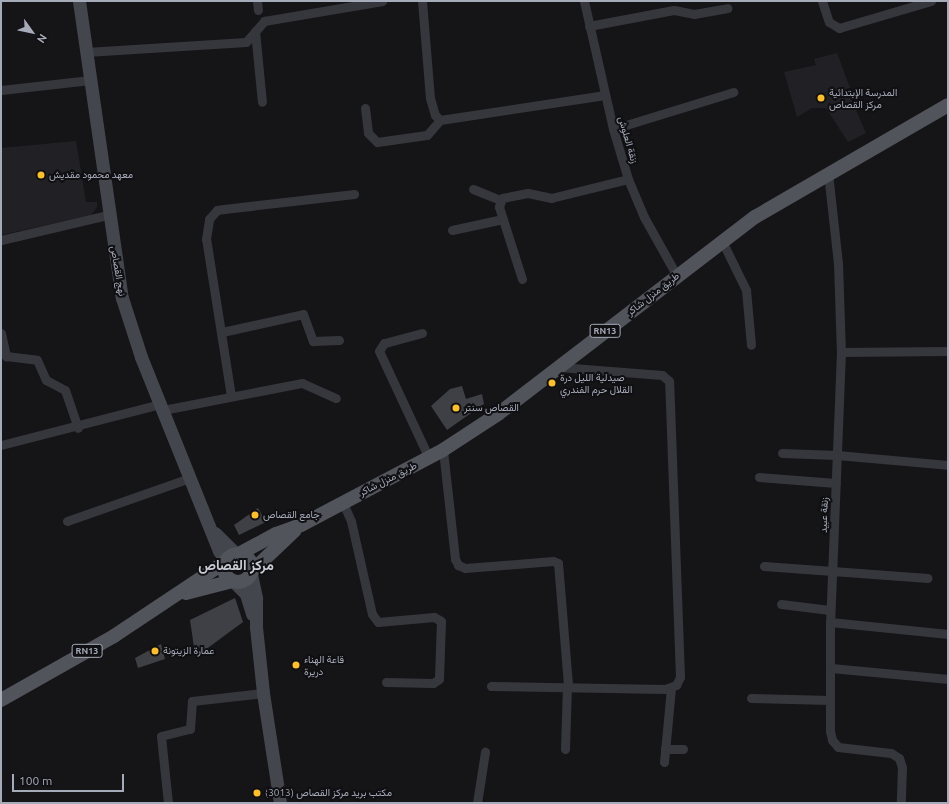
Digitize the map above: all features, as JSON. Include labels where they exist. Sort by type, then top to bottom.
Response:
[{"type":"main road","name":"طريق منزل شاكر","points":[[1,700],[172,599],[232,557],[276,534],[301,525],[443,450],[559,367],[722,241],[781,200],[948,105]]},
{"type":"main road","name":"طريق منزل شاكر","points":[[252,573],[301,525]]},
{"type":"main road","points":[[233,581],[224,571],[232,557],[249,559],[252,573]]},
{"type":"main road","name":"RN13","points":[[233,581],[246,580],[252,573]]},
{"type":"main road","name":"طريق منزل شاكر","points":[[172,599],[233,581]]},
{"type":"street","name":"نهج القصاص","points":[[78,1],[108,215],[122,298],[141,357],[210,527],[232,557]]},
{"type":"street","points":[[86,52],[246,42],[255,31],[268,20],[382,1]]},
{"type":"street","points":[[422,1],[430,98],[435,115],[440,120]]},
{"type":"street","name":"زنقة العلوش","points":[[584,1],[613,129],[628,179],[644,216],[677,276]]},
{"type":"street","points":[[822,1],[829,22],[839,28],[930,1]]},
{"type":"street","points":[[589,26],[674,10],[694,14],[727,8]]},
{"type":"street","points":[[255,31],[262,102]]},
{"type":"street","points":[[1,90],[90,80]]},
{"type":"street","points":[[613,129],[734,92]]},
{"type":"street","points":[[365,108],[368,133],[377,142],[424,136],[440,120],[605,95]]},
{"type":"street","name":"زنقة عبيد","points":[[828,173],[838,263],[841,352],[830,610],[830,731],[834,744],[891,753],[899,758],[902,767],[900,803]]},
{"type":"street","points":[[473,189],[500,200],[528,192],[550,198],[628,179]]},
{"type":"street","points":[[232,396],[206,239],[206,228],[212,215],[224,209],[354,194]]},
{"type":"street","points":[[500,200],[503,219],[522,279]]},
{"type":"street","points":[[1,240],[108,215]]},
{"type":"street","points":[[452,230],[503,219]]},
{"type":"street","points":[[722,241],[746,290],[751,344]]},
{"type":"street","points":[[222,332],[303,314],[312,341],[339,340]]},
{"type":"street","points":[[1,333],[6,356],[37,360],[46,380],[65,390],[78,428]]},
{"type":"street","points":[[422,333],[384,343],[379,351],[428,458]]},
{"type":"street","points":[[841,352],[948,351]]},
{"type":"street","points":[[491,686],[567,685],[671,688],[678,682],[680,674],[669,380],[662,375],[559,367]]},
{"type":"street","points":[[1,445],[162,407],[302,383],[336,398]]},
{"type":"street","points":[[443,450],[455,559],[458,565],[465,568],[552,561],[558,563],[567,685],[565,749]]},
{"type":"street","points":[[782,453],[837,455],[948,465]]},
{"type":"street","points":[[759,477],[836,483]]},
{"type":"street","points":[[67,521],[190,478]]},
{"type":"street","points":[[343,503],[352,521],[372,614],[378,622],[434,617],[441,621],[439,679],[433,683],[386,682]]},
{"type":"street","points":[[764,566],[928,578]]},
{"type":"street","points":[[252,573],[256,598],[256,627],[263,693],[280,803]]},
{"type":"street","points":[[233,581],[246,594],[256,627]]},
{"type":"street","points":[[781,604],[830,610]]},
{"type":"street","points":[[830,622],[948,634]]},
{"type":"street","points":[[831,668],[948,679]]},
{"type":"street","points":[[664,762],[671,688]]},
{"type":"street","points":[[168,803],[161,736],[190,729],[192,700],[263,693]]},
{"type":"street","points":[[751,698],[830,700]]},
{"type":"street","points":[[665,749],[683,750]]},
{"type":"street","points":[[477,803],[485,752]]},
{"type":"shaded area","name":"المدرسة الإبتدائية مركز القصاص","points":[[837,53],[850,88],[847,89],[866,133],[848,142],[826,108],[812,108],[797,117],[784,72],[816,65],[814,59]]},
{"type":"shaded area","name":"معهد محمود مقديش","points":[[76,141],[86,202],[97,202],[97,207],[91,215],[1,235],[1,148]]},
{"type":"building","name":"القصاص سنتر","points":[[462,386],[466,399],[482,394],[484,404],[447,430],[431,406],[450,389]]},
{"type":"building","name":"جامع القصاص","points":[[258,508],[266,522],[239,535],[234,525]]},
{"type":"building","points":[[235,598],[243,622],[201,653],[195,654],[190,620]]},
{"type":"building","name":"عمارة الزيتونة","points":[[161,644],[165,659],[138,668],[135,658]]},
{"type":"place","name":"المدرسة الإبتدائية مركز القصاص","points":[[821,98]]},
{"type":"place","name":"معهد محمود مقديش","points":[[41,175]]},
{"type":"place","name":"صيدلية الليل درة القلال حرم الفندري","points":[[552,383]]},
{"type":"place","name":"القصاص سنتر","points":[[456,408]]},
{"type":"place","name":"جامع القصاص","points":[[255,515]]},
{"type":"place","name":"عمارة الزيتونة","points":[[155,651]]},
{"type":"place","name":"قاعة الهناء دريرة","points":[[296,665]]},
{"type":"place","name":"مكتب بريد مركز القصاص (3013)","points":[[257,793]]},
{"type":"district","name":"مركز القصاص","points":[[236,565]]}]
